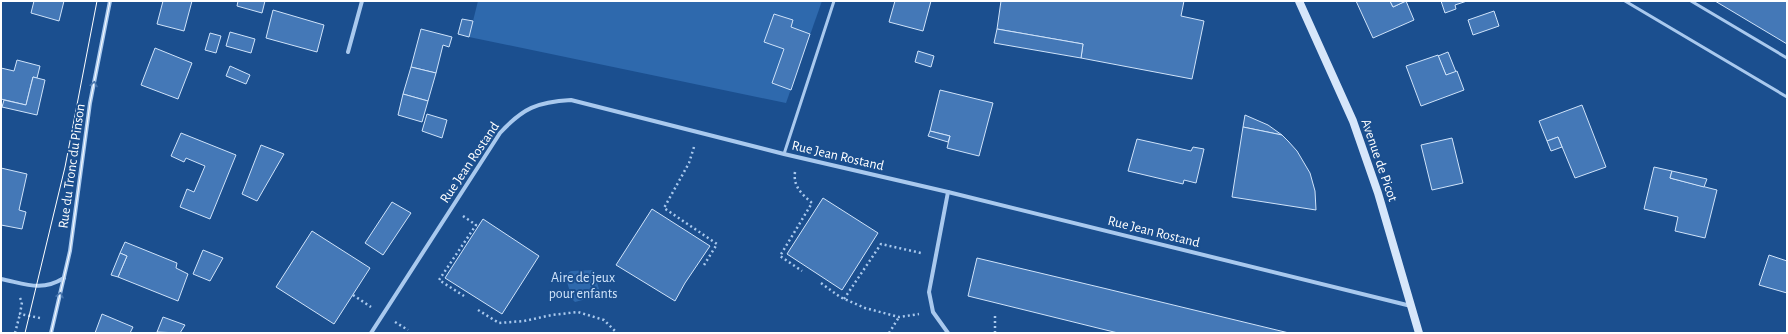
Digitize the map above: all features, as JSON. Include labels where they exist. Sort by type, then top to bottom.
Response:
[{"type":"street","name":"Rue du Tronc du Pinson","points":[[51,333],[64,278],[74,224],[90,102],[110,1]]},
{"type":"street","points":[[348,52],[362,1]]},
{"type":"street","name":"Avenue de Picot","points":[[1299,1],[1353,121],[1378,193],[1419,333]]},
{"type":"street","name":"Rue Jean Rostand","points":[[371,333],[500,133],[522,112],[549,102],[571,100],[798,158],[948,192],[1412,306]]},
{"type":"street","points":[[948,192],[929,292],[933,312],[948,333]]},
{"type":"street","points":[[1,279],[37,287],[54,284],[64,278]]},
{"type":"lane","points":[[784,154],[834,1]]},
{"type":"lane","points":[[1625,1],[1787,97]]},
{"type":"lane","points":[[1691,1],[1787,58]]},
{"type":"path","points":[[698,132],[689,163],[664,208],[717,244],[704,266]]},
{"type":"path","points":[[798,158],[795,185],[812,203],[780,256],[802,271]]},
{"type":"path","points":[[451,208],[476,224],[439,280],[464,296]]},
{"type":"path","points":[[844,299],[881,244],[935,257]]},
{"type":"path","points":[[15,333],[22,302],[16,293],[19,283]]},
{"type":"path","points":[[821,283],[844,299],[865,308],[899,317],[933,312]]},
{"type":"path","points":[[478,310],[499,323],[524,321],[552,315],[578,312],[604,320],[617,333]]},
{"type":"path","points":[[20,314],[54,322]]},
{"type":"path","points":[[994,333],[996,316]]},
{"type":"path","points":[[889,333],[899,317]]},
{"type":"green space","points":[[478,1],[822,1],[786,103],[469,37]]},
{"type":"green space","name":"Aire de jeux pour enfants","points":[[593,270],[601,295],[575,302],[572,299],[565,275],[571,271]]},
{"type":"building","points":[[34,1],[64,1],[59,21],[31,13]]},
{"type":"building","points":[[163,1],[192,1],[184,31],[157,24]]},
{"type":"building","points":[[238,1],[265,1],[262,13],[237,6]]},
{"type":"building","points":[[895,1],[931,1],[923,31],[889,22]]},
{"type":"building","points":[[1001,1],[1184,1],[1181,16],[1204,21],[1192,79],[1081,58],[1083,44],[997,29]]},
{"type":"building","points":[[1356,1],[1390,1],[1393,7],[1406,1],[1414,20],[1373,38]]},
{"type":"building","points":[[1390,1],[1406,1],[1393,7]]},
{"type":"building","points":[[1441,1],[1467,1],[1455,5],[1456,9],[1445,13]]},
{"type":"building","points":[[1715,1],[1787,1],[1787,44]]},
{"type":"building","points":[[273,10],[324,25],[317,52],[266,38]]},
{"type":"building","points":[[1494,11],[1499,26],[1473,35],[1468,20]]},
{"type":"building","points":[[774,14],[793,20],[791,27],[810,34],[791,90],[772,83],[784,49],[764,42]]},
{"type":"building","points":[[462,19],[473,21],[469,37],[458,34]]},
{"type":"building","points":[[421,29],[452,37],[449,47],[443,45],[436,73],[411,67]]},
{"type":"building","points":[[997,29],[1083,44],[1081,58],[994,43]]},
{"type":"building","points":[[230,32],[255,39],[251,53],[226,46]]},
{"type":"building","points":[[210,33],[221,36],[216,53],[205,50]]},
{"type":"building","points":[[155,48],[192,63],[178,99],[141,85]]},
{"type":"building","points":[[918,51],[934,56],[931,67],[915,62]]},
{"type":"building","points":[[1448,52],[1456,72],[1446,75],[1438,56]]},
{"type":"building","points":[[1438,55],[1446,75],[1457,71],[1464,90],[1421,106],[1406,66]]},
{"type":"building","points":[[17,60],[40,66],[37,78],[33,77],[26,105],[1,99],[1,68],[14,71]]},
{"type":"building","points":[[230,66],[250,75],[246,84],[226,76]]},
{"type":"building","points":[[411,67],[436,73],[428,101],[403,94]]},
{"type":"building","points":[[33,77],[45,80],[37,115],[2,107],[4,100],[26,105]]},
{"type":"building","points":[[940,90],[993,103],[979,156],[947,148],[950,136],[930,131]]},
{"type":"building","points":[[403,94],[428,101],[422,122],[398,115]]},
{"type":"building","points":[[1582,105],[1606,167],[1575,178],[1558,137],[1547,141],[1539,121]]},
{"type":"building","points":[[427,114],[447,120],[442,138],[422,131]]},
{"type":"building","points":[[1245,115],[1268,125],[1282,135],[1243,127]]},
{"type":"building","points":[[1243,127],[1282,135],[1297,151],[1310,173],[1315,191],[1316,210],[1232,197]]},
{"type":"building","points":[[930,131],[950,136],[948,142],[928,136]]},
{"type":"building","points":[[181,133],[236,155],[210,219],[180,207],[187,189],[194,192],[205,166],[186,158],[184,162],[171,156]]},
{"type":"building","points":[[1558,137],[1562,147],[1551,151],[1547,141]]},
{"type":"building","points":[[1452,138],[1463,183],[1432,190],[1421,145]]},
{"type":"building","points":[[1137,139],[1191,151],[1193,147],[1204,149],[1196,183],[1184,180],[1183,184],[1128,171]]},
{"type":"building","points":[[261,145],[284,154],[257,201],[242,194]]},
{"type":"building","points":[[1654,167],[1672,171],[1670,178],[1717,190],[1705,238],[1675,231],[1678,217],[1644,209]]},
{"type":"building","points":[[1,168],[27,174],[19,210],[26,212],[22,229],[1,225]]},
{"type":"building","points":[[1672,171],[1707,179],[1704,187],[1670,178]]},
{"type":"building","points":[[823,198],[878,233],[842,290],[787,254]]},
{"type":"building","points":[[392,202],[411,213],[383,255],[365,243]]},
{"type":"building","points":[[652,209],[710,246],[685,283],[675,301],[616,265]]},
{"type":"building","points":[[483,219],[539,256],[502,314],[445,278]]},
{"type":"building","points":[[312,231],[370,268],[334,324],[276,287]]},
{"type":"building","points":[[125,242],[177,263],[176,268],[188,274],[178,301],[118,277],[127,256],[120,253]]},
{"type":"building","points":[[203,250],[223,258],[210,281],[193,274]]},
{"type":"building","points":[[120,253],[127,256],[118,277],[111,275]]},
{"type":"building","points":[[1769,255],[1787,261],[1787,293],[1759,285]]},
{"type":"building","points":[[977,258],[1289,333],[1118,333],[968,296]]},
{"type":"building","points":[[102,314],[133,327],[130,333],[95,333]]},
{"type":"building","points":[[163,317],[185,325],[180,333],[157,332]]},
{"type":"tram line","points":[[25,333],[65,167],[97,1]]},
{"type":"tram line","points":[[51,333],[70,251],[90,103],[110,1]]}]
